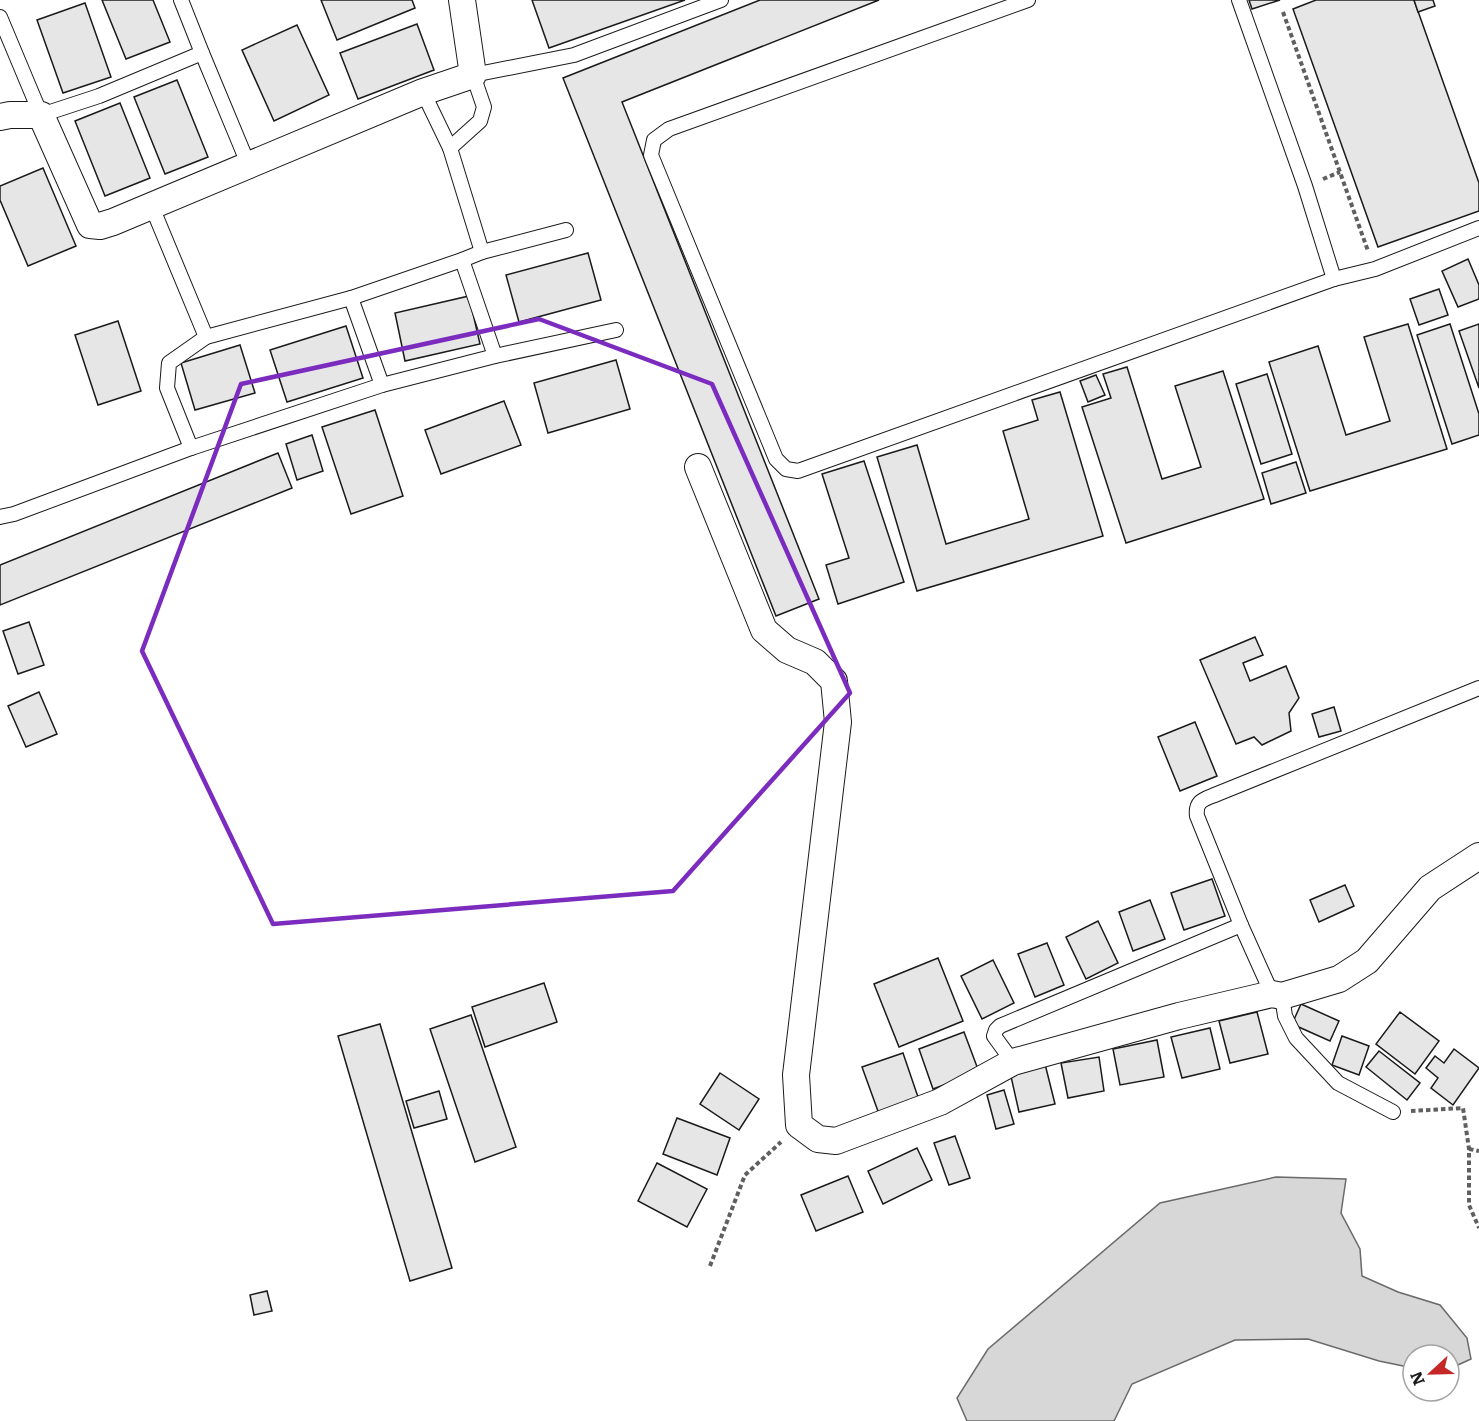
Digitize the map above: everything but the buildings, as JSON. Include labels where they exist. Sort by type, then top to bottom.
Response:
[{"type":"street","points":[[0,117],[41,115],[90,225],[100,226],[152,207],[423,92],[473,75],[462,0]]},
{"type":"street","points":[[698,467],[764,630],[787,650],[815,662],[834,681],[838,722],[796,1075],[799,1125],[818,1138],[836,1141],[940,1102],[1013,1062],[1179,1016],[1340,979],[1367,961],[1430,888],[1479,856]]},
{"type":"lane","points":[[181,0],[249,166]]},
{"type":"lane","points":[[450,148],[480,121],[484,107],[473,75],[574,55],[721,0]]},
{"type":"lane","points":[[1028,0],[669,129],[654,140],[651,155],[776,459],[786,469],[798,471],[1334,279],[1375,269],[1479,228]]},
{"type":"lane","points":[[1239,0],[1305,186],[1334,279]]},
{"type":"lane","points":[[0,17],[41,115],[99,96],[202,53]]},
{"type":"lane","points":[[423,92],[450,148],[482,252]]},
{"type":"lane","points":[[152,207],[206,337]]},
{"type":"lane","points":[[191,448],[167,388],[169,363],[206,337],[351,298],[482,252],[567,230]]},
{"type":"lane","points":[[462,260],[495,356]]},
{"type":"lane","points":[[351,298],[382,385]]},
{"type":"lane","points":[[0,517],[14,514],[191,448],[382,385],[495,356],[616,330]]},
{"type":"lane","points":[[1393,1112],[1338,1083],[1296,1038],[1241,925],[1197,816],[1196,808],[1199,803],[1217,794],[1479,688]]},
{"type":"lane","points":[[1013,1062],[994,1036],[1000,1026],[1241,925]]},
{"type":"path","points":[[1283,12],[1375,269]]},
{"type":"path","points":[[1393,1112],[1463,1108],[1469,1149],[1469,1205],[1479,1228]]},
{"type":"path","points":[[710,1266],[746,1174],[799,1125]]},
{"type":"path","points":[[1469,1149],[1479,1151]]},
{"type":"highlighted area","points":[[539,319],[712,384],[850,693],[673,891],[273,924],[142,651],[241,384]]},
{"type":"shaded area","points":[[1276,1177],[1346,1179],[1341,1213],[1360,1249],[1362,1276],[1398,1292],[1440,1305],[1467,1338],[1471,1359],[1461,1364],[1461,1343],[1401,1343],[1401,1366],[1308,1339],[1235,1340],[1132,1384],[1114,1421],[967,1421],[957,1398],[988,1349],[1160,1203]]}]
